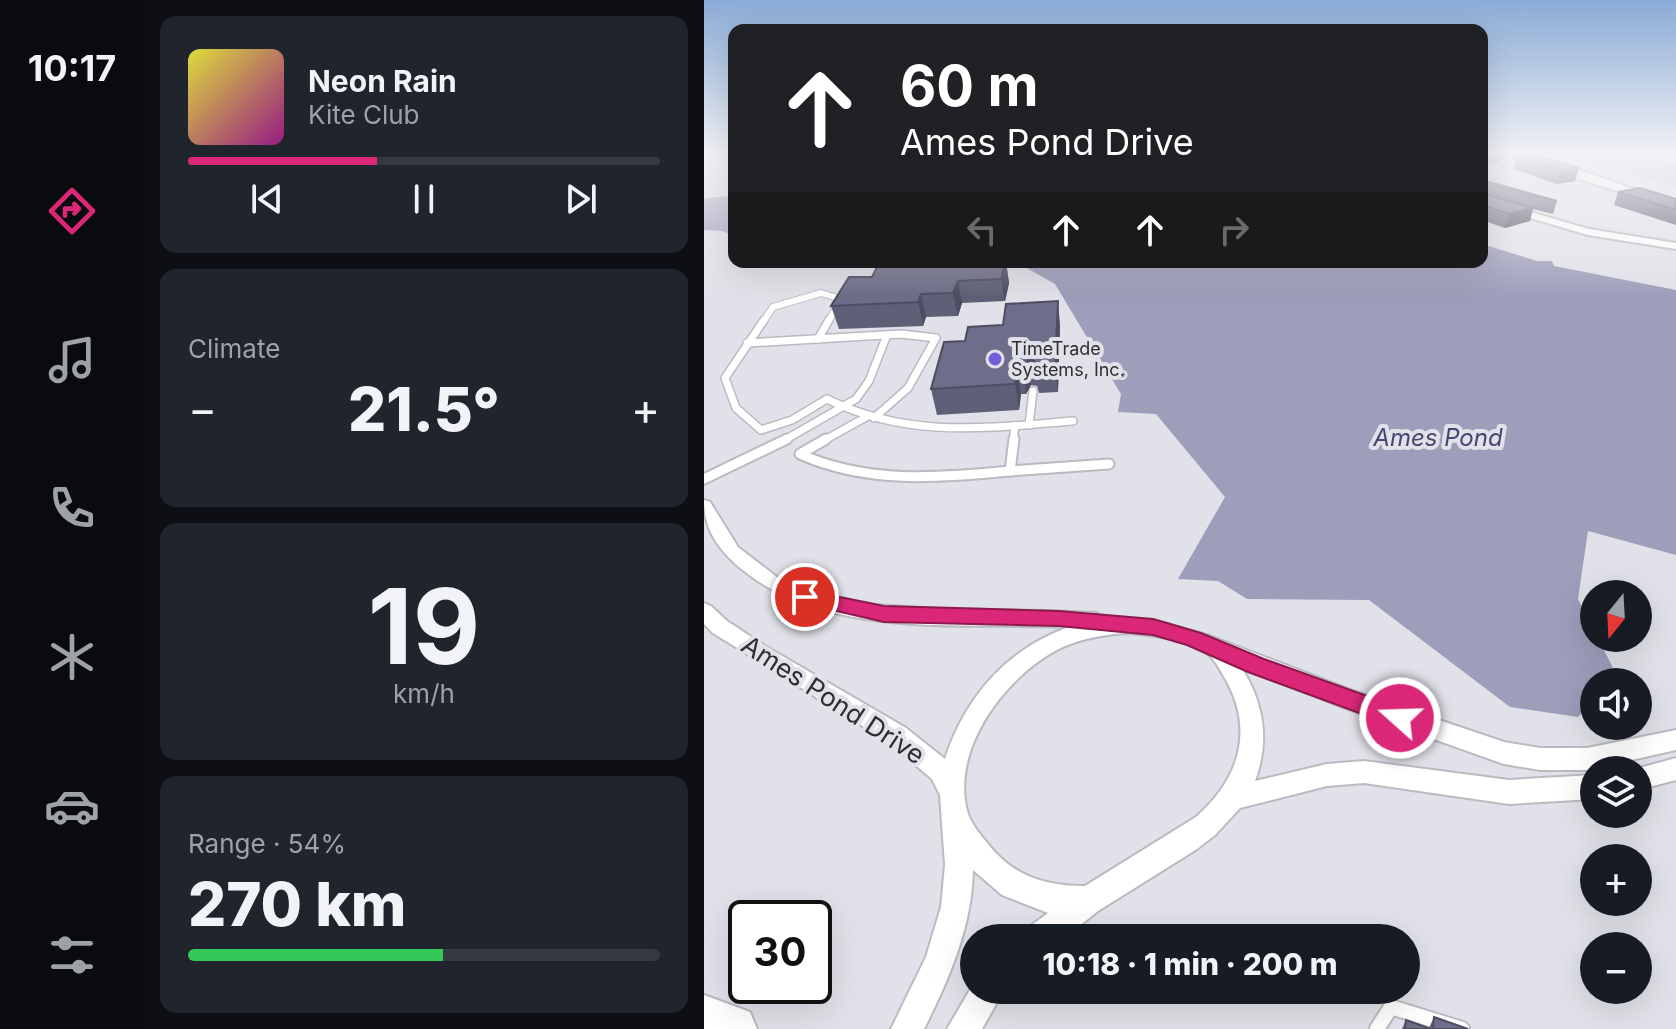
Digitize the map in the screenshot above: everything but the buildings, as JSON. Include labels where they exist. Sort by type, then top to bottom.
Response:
[{"type":"main road","points":[[704,1018],[733,1029]]},
{"type":"street","points":[[1488,203],[1588,232],[1676,246]]},
{"type":"street","name":"Ames Pond Drive","points":[[704,506],[709,520],[730,550],[747,567],[775,585],[833,605],[884,614],[1059,619],[1169,631],[1282,675],[1504,753],[1540,759],[1587,759],[1676,740]]},
{"type":"street","name":"Ames Pond Drive","points":[[704,611],[720,627],[757,652],[897,735],[941,771],[979,855],[1021,890],[1051,902],[1087,901]]},
{"type":"street","name":"Ames Pond Drive","points":[[907,1029],[932,981],[951,926],[958,889],[956,808],[960,749],[973,720],[1006,674],[1029,655],[1068,634],[1134,625]]},
{"type":"street","points":[[1058,924],[1087,901],[1186,840],[1233,798],[1244,776],[1254,720],[1238,679],[1216,648]]},
{"type":"street","points":[[1652,775],[1676,769]]},
{"type":"street","points":[[1233,798],[1327,775],[1364,772],[1509,792],[1580,788]]},
{"type":"street","points":[[963,1029],[979,1004]]},
{"type":"lane","points":[[818,339],[841,299],[833,294],[821,293],[773,307],[725,378],[728,401],[740,416],[761,430],[792,420],[827,399],[843,409],[930,429],[1073,421]]},
{"type":"lane","points":[[747,343],[923,334],[936,338],[908,388],[871,417],[800,454],[816,463],[902,475],[1109,464]]},
{"type":"lane","points":[[704,479],[843,409],[865,388],[887,335]]},
{"type":"lane","points":[[1029,425],[1033,391]]},
{"type":"lane","points":[[1010,471],[1015,426]]},
{"type":"lane","points":[[1377,1029],[1391,1007],[1462,1029]]},
{"type":"water","points":[[704,201],[728,201],[728,234],[704,230]]},
{"type":"water","name":"Ames Pond","points":[[1488,246],[1537,261],[1552,261],[1554,266],[1676,290],[1676,555],[1588,531],[1578,599],[1580,652],[1605,652],[1613,668],[1580,668],[1578,717],[1510,707],[1369,600],[1247,599],[1218,581],[1178,579],[1225,497],[1156,414],[1118,412],[1121,394],[1055,284],[1027,268],[1488,268]]},
{"type":"place","name":"TimeTrade Systems, Inc.","points":[[995,359]]},
{"type":"route","points":[[805,597],[884,614],[1087,620],[1153,627],[1194,639],[1400,718]]}]
